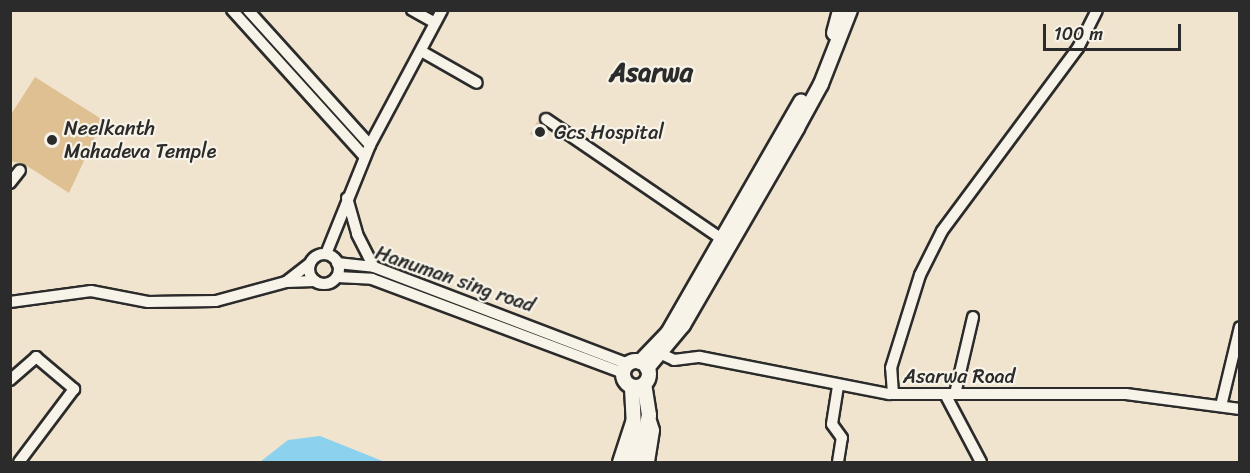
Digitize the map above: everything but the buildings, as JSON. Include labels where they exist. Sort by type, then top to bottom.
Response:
[{"type":"main road","points":[[811,93],[840,10]]},
{"type":"main road","points":[[635,367],[660,350],[811,93],[849,10]]},
{"type":"main road","points":[[635,367],[641,421],[639,462]]},
{"type":"main road","points":[[635,367],[638,386]]},
{"type":"main road","points":[[628,462],[641,421]]},
{"type":"street","points":[[232,10],[365,157]]},
{"type":"street","points":[[248,10],[370,145]]},
{"type":"street","points":[[412,10],[435,23]]},
{"type":"street","points":[[286,282],[309,263],[326,254],[370,145],[442,10]]},
{"type":"street","points":[[893,394],[891,368],[921,275],[942,231],[1078,48],[1096,10]]},
{"type":"street","points":[[421,51],[477,83]]},
{"type":"street","points":[[546,119],[724,241]]},
{"type":"street","points":[[10,183],[20,170]]},
{"type":"street","points":[[347,198],[357,234],[374,267]]},
{"type":"street","points":[[326,254],[338,263],[337,277]]},
{"type":"street","points":[[309,263],[315,282]]},
{"type":"street","name":"Hanuman sing road","points":[[338,263],[374,267],[504,313],[635,367]]},
{"type":"street","points":[[10,302],[91,291],[148,302],[216,301],[286,282],[330,283],[337,277],[372,279],[500,325],[635,367]]},
{"type":"street","points":[[500,325],[504,313]]},
{"type":"street","points":[[973,317],[950,394],[981,462]]},
{"type":"street","points":[[1221,405],[1239,327]]},
{"type":"street","name":"Asarwa Road","points":[[660,350],[681,358],[700,357],[893,394],[1126,394],[1239,409]]},
{"type":"street","points":[[10,380],[36,357],[74,388],[19,462]]},
{"type":"street","points":[[838,385],[832,424],[842,438],[838,462]]},
{"type":"street","points":[[618,462],[624,432],[641,421],[654,430],[649,462]]},
{"type":"water","points":[[320,436],[385,462],[260,462],[288,440]]},
{"type":"place","name":"Gcs Hospital","points":[[540,132]]},
{"type":"place","name":"Neelkanth Mahadeva Temple","points":[[52,140]]},
{"type":"district","name":"Asarwa","points":[[651,73]]}]
